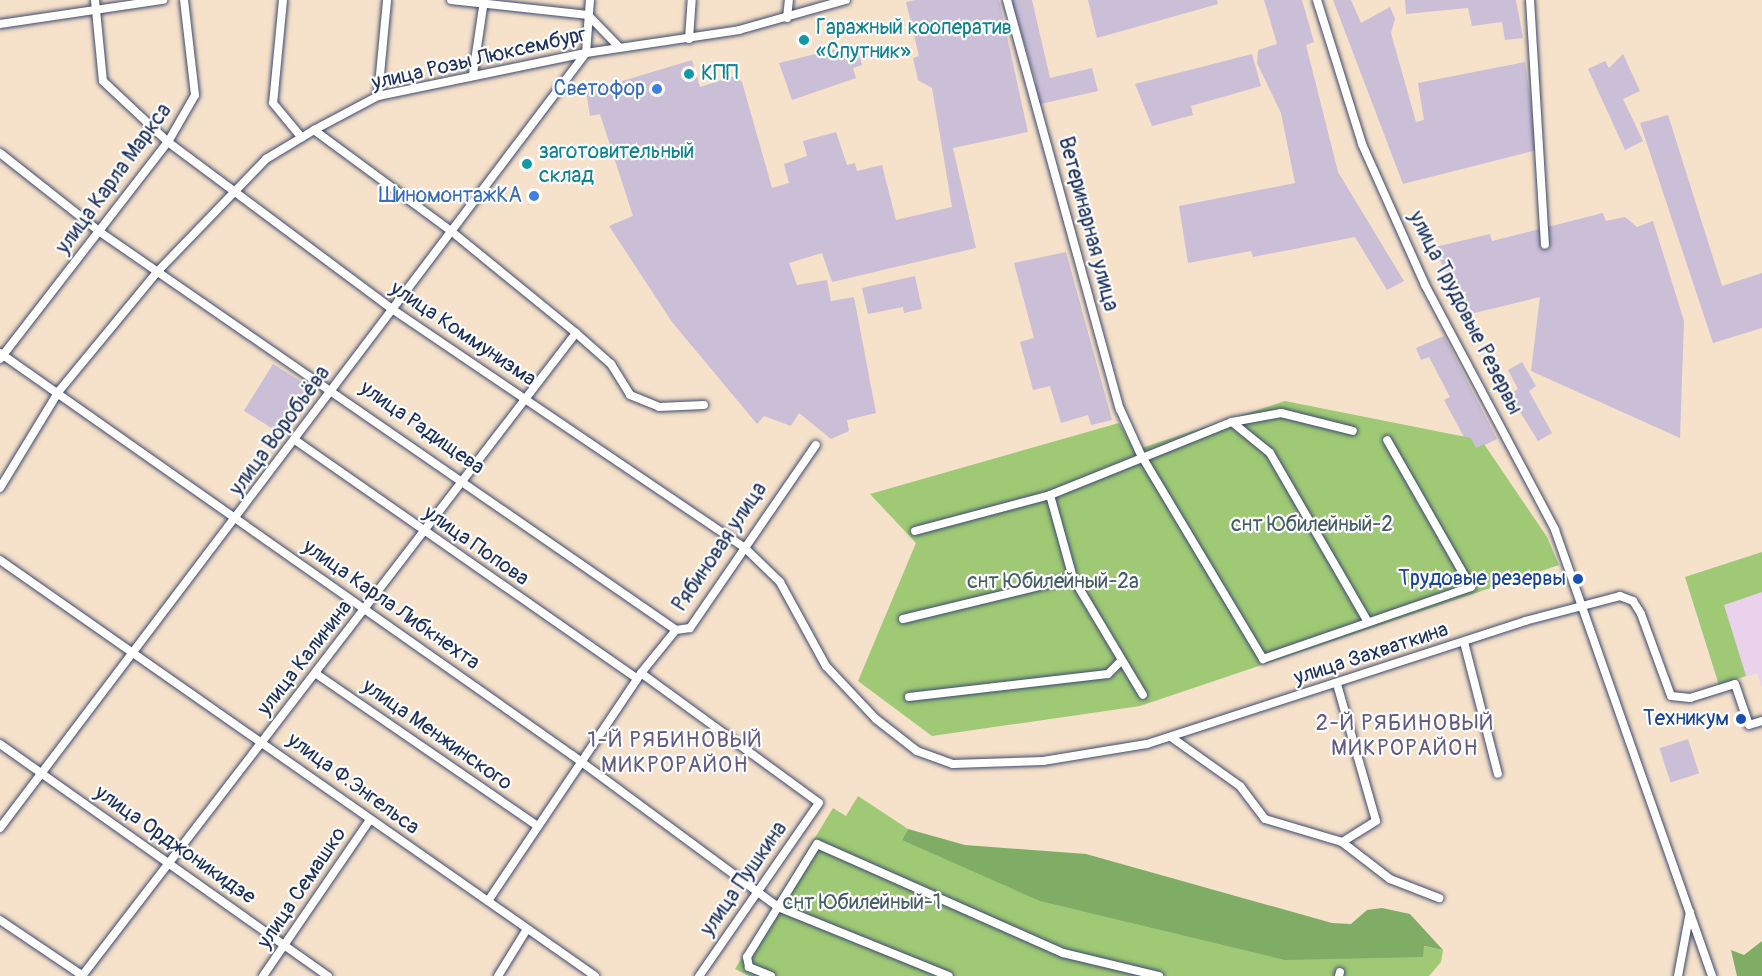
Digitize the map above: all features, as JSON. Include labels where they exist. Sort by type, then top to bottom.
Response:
[{"type":"street","name":"улица Коммунизма","points":[[95,0],[93,13],[103,81],[168,142],[392,309],[744,547],[780,582],[826,666],[876,719],[917,751],[953,764],[1044,761],[1171,737]]},
{"type":"street","points":[[0,24],[93,13],[163,0]]},
{"type":"street","name":"улица Карла Маркса","points":[[1,356],[168,142],[195,95],[184,0]]},
{"type":"street","points":[[283,0],[273,103],[302,138]]},
{"type":"street","points":[[378,96],[387,0]]},
{"type":"street","points":[[451,0],[588,15],[619,47]]},
{"type":"street","points":[[586,53],[590,0]]},
{"type":"street","points":[[689,39],[692,0]]},
{"type":"street","points":[[787,18],[789,0]]},
{"type":"street","name":"улица Розы Люксембург","points":[[0,488],[59,391],[158,271],[266,159],[314,130],[378,96],[473,74],[586,53],[689,39],[787,18],[846,0]]},
{"type":"street","name":"Ветеринарная улица","points":[[1007,0],[1120,409],[1141,455],[1263,659],[1368,622]]},
{"type":"street","name":"улица Трудовые Резервы","points":[[1317,0],[1362,144],[1425,285],[1544,504],[1712,976]]},
{"type":"street","points":[[1530,0],[1545,245]]},
{"type":"street","points":[[473,74],[484,2]]},
{"type":"street","name":"улица Воробьёва","points":[[0,828],[41,772],[239,519],[392,309],[586,53]]},
{"type":"street","points":[[314,130],[451,231],[576,333],[611,364],[633,398],[658,407],[704,405]]},
{"type":"street","name":"улица Радищева","points":[[0,153],[100,232],[334,388],[676,630]]},
{"type":"street","name":"улица Калинина","points":[[82,976],[576,333]]},
{"type":"street","name":"улица Карла Либкнехта","points":[[1,356],[59,391],[366,609],[778,907],[950,976]]},
{"type":"street","points":[[915,531],[1050,495],[1141,455],[1232,422],[1281,413],[1353,431]]},
{"type":"street","points":[[1232,422],[1270,453],[1368,622],[1471,587],[1387,440]]},
{"type":"street","name":"улица Попова","points":[[296,440],[424,532],[639,676],[819,803]]},
{"type":"street","name":"Рябиновая улица","points":[[488,901],[639,676],[676,630],[690,628],[816,445]]},
{"type":"street","points":[[1050,495],[1072,578],[1120,662],[1143,695]]},
{"type":"street","name":"улица Ф.Энгельса","points":[[0,561],[263,741],[370,820],[595,976]]},
{"type":"street","points":[[903,619],[1072,578]]},
{"type":"street","points":[[1581,604],[1629,598],[1641,614],[1671,696],[1690,698],[1735,684],[1749,725],[1762,721]]},
{"type":"street","name":"улица Захваткина","points":[[1171,737],[1581,604]]},
{"type":"street","points":[[1464,642],[1498,774]]},
{"type":"street","points":[[909,697],[1107,674],[1120,662]]},
{"type":"street","name":"улица Менжинского","points":[[315,673],[538,826]]},
{"type":"street","points":[[1337,684],[1376,821],[1342,842]]},
{"type":"street","points":[[1171,737],[1240,786],[1265,819],[1342,842],[1390,879],[1439,898]]},
{"type":"street","name":"улица Орджоникидзе","points":[[0,744],[328,976]]},
{"type":"street","name":"улица Пушкина","points":[[699,976],[819,803]]},
{"type":"street","name":"улица Семашко","points":[[263,976],[286,946],[370,820]]},
{"type":"street","points":[[771,976],[749,967],[747,957],[817,844],[1063,953],[1159,976]]},
{"type":"street","points":[[1678,976],[1690,911]]},
{"type":"street","points":[[0,920],[82,976]]},
{"type":"street","points":[[498,976],[527,928]]},
{"type":"shaded area","points":[[999,0],[1028,132],[953,148],[976,248],[832,282],[822,253],[789,263],[797,285],[827,280],[831,301],[854,297],[876,413],[847,420],[849,431],[831,439],[799,413],[791,426],[764,416],[757,424],[672,322],[609,226],[633,216],[600,114],[590,116],[586,92],[692,60],[700,87],[735,76],[742,82],[772,188],[789,183],[784,164],[807,156],[803,141],[836,132],[847,165],[855,163],[857,171],[882,165],[896,220],[952,207],[932,88],[918,80],[913,58],[919,56],[906,2]]},
{"type":"shaded area","points":[[1011,0],[1032,0],[1050,78],[1092,68],[1098,91],[1036,105],[1036,81]]},
{"type":"shaded area","points":[[1088,0],[1217,0],[1218,4],[1097,38]]},
{"type":"shaded area","points":[[1264,0],[1302,0],[1314,42],[1306,45],[1338,172],[1404,281],[1387,290],[1355,237],[1253,257],[1251,251],[1188,263],[1179,206],[1295,183],[1281,113],[1257,63],[1258,50],[1277,44]]},
{"type":"shaded area","points":[[1333,0],[1351,0],[1361,23],[1390,7],[1395,19],[1391,33],[1416,122],[1424,120],[1418,83],[1525,62],[1537,150],[1403,184]]},
{"type":"shaded area","points":[[1405,0],[1516,0],[1523,38],[1505,40],[1502,22],[1472,26],[1468,8],[1406,14]]},
{"type":"shaded area","points":[[856,44],[862,65],[853,68],[856,78],[792,100],[779,63]]},
{"type":"shaded area","points":[[1252,54],[1261,86],[1191,106],[1193,115],[1152,126],[1135,84]]},
{"type":"shaded area","points":[[1623,54],[1640,91],[1623,99],[1643,141],[1625,150],[1588,69],[1605,61],[1609,68]]},
{"type":"shaded area","points":[[1668,115],[1722,286],[1762,273],[1762,328],[1713,343],[1640,123]]},
{"type":"shaded area","points":[[1603,213],[1606,221],[1625,217],[1637,227],[1653,221],[1684,321],[1680,438],[1531,371],[1540,297],[1462,316],[1435,247],[1490,234],[1492,241]]},
{"type":"shaded area","points":[[1066,252],[1112,420],[1091,425],[1088,415],[1061,423],[1050,386],[1033,390],[1020,342],[1034,338],[1014,263]]},
{"type":"shaded area","points":[[915,276],[922,309],[904,313],[903,307],[868,314],[862,288]]},
{"type":"shaded area","points":[[1444,336],[1497,439],[1476,449],[1466,441],[1444,400],[1450,397],[1429,357],[1421,360],[1416,348]]},
{"type":"shaded area","points":[[1522,362],[1536,386],[1529,391],[1552,433],[1538,441],[1509,394],[1518,389],[1508,370]]},
{"type":"shaded area","points":[[273,364],[311,388],[282,434],[244,411]]},
{"type":"shaded area","points":[[1762,552],[1762,688],[1757,673],[1719,685],[1685,577]]},
{"type":"shaded area","points":[[1688,739],[1699,773],[1671,783],[1659,748]]},
{"type":"green space","points":[[1285,401],[1471,438],[1476,448],[1484,444],[1547,537],[1559,565],[1140,706],[932,736],[858,681],[916,543],[870,494],[1119,423],[1135,450]]},
{"type":"green space","points":[[1762,552],[1762,592],[1724,605],[1746,676],[1719,685],[1685,577]]},
{"type":"green space","name":"снт Юбилейный-1","points":[[858,796],[908,829],[902,840],[1422,957],[1423,946],[1443,950],[1441,962],[1429,976],[749,976],[735,969],[833,808],[846,816]]},
{"type":"green space","points":[[908,829],[965,845],[1086,854],[1332,923],[1351,924],[1367,910],[1382,908],[1410,914],[1443,950],[1424,946],[1423,957],[1285,960],[1040,901],[902,840]]},
{"type":"green space","points":[[1762,941],[1762,976],[1737,976],[1731,950],[1744,955]]},
{"type":"place","name":"Гаражный кооператив «Спутник»","points":[[804,40]]},
{"type":"place","name":"КПП","points":[[689,74]]},
{"type":"place","name":"Светофор","points":[[657,89]]},
{"type":"place","name":"заготовительный склад","points":[[527,164]]},
{"type":"place","name":"ШиномонтажКА","points":[[534,196]]},
{"type":"place","name":"Трудовые резервы","points":[[1578,579]]},
{"type":"place","name":"Техникум","points":[[1741,719]]},
{"type":"district","name":"2-Й РЯБИНОВЫЙ МИКРОРАЙОН","points":[[1405,736]]},
{"type":"district","name":"1-Й РЯБИНОВЫЙ МИКРОРАЙОН","points":[[675,752]]},
{"type":"park label","name":"снт Юбилейный-2","points":[[1312,525]]},
{"type":"park label","name":"снт Юбилейный-2а","points":[[1053,582]]}]
